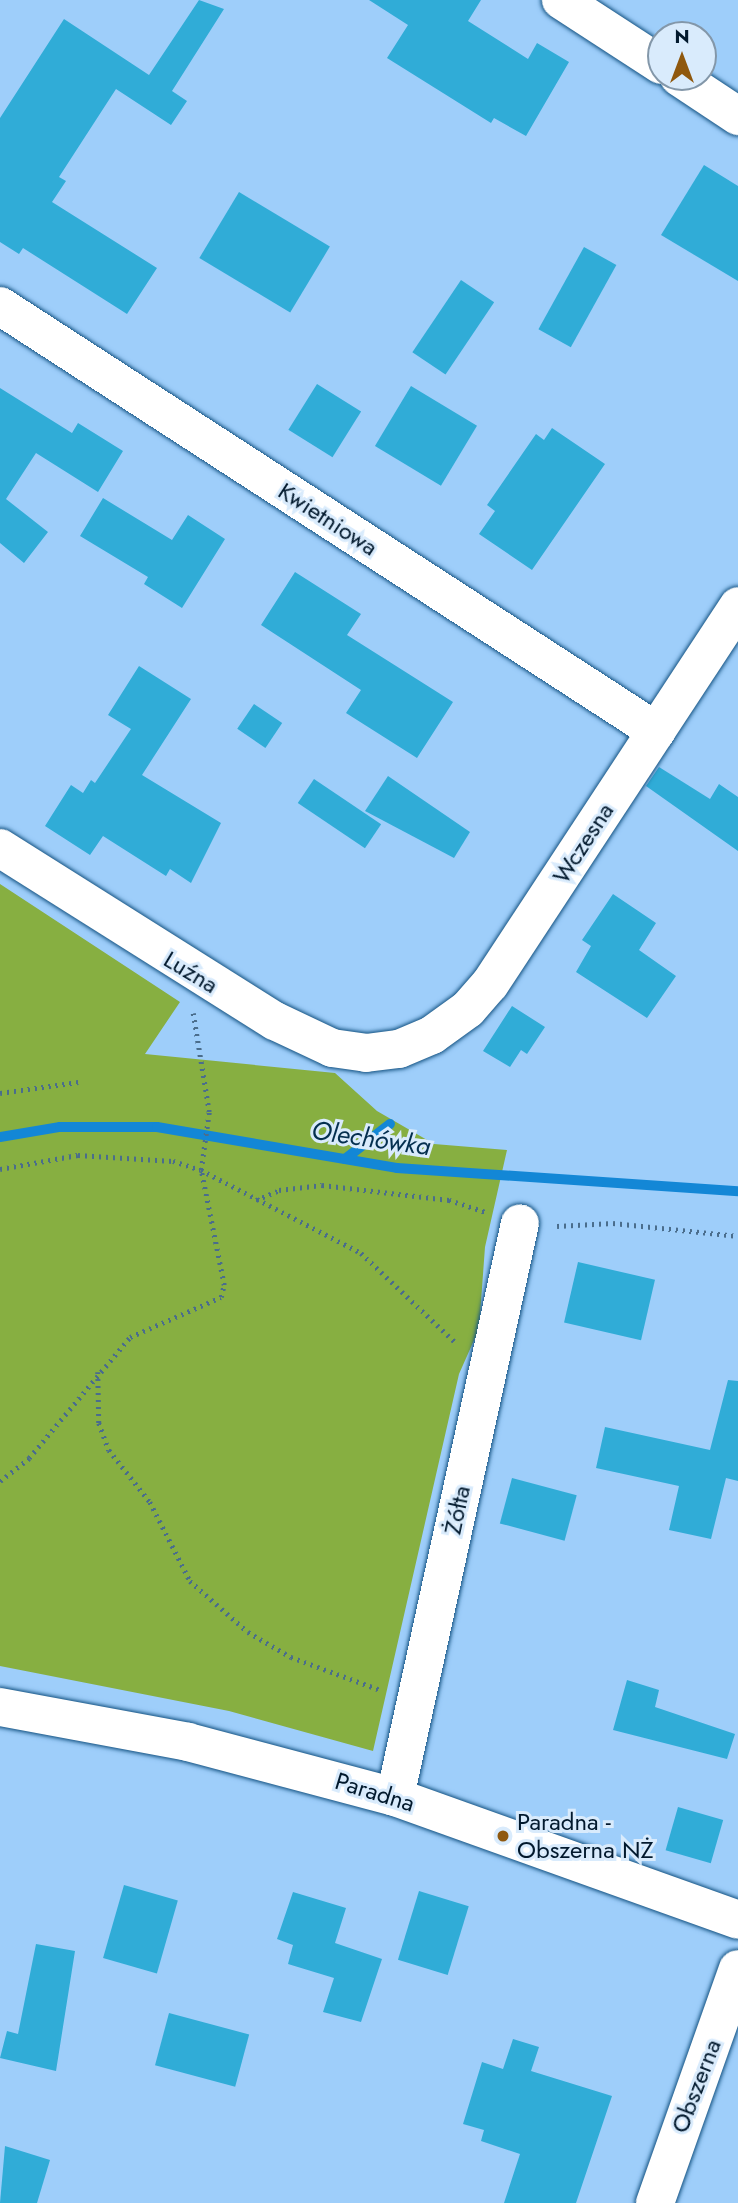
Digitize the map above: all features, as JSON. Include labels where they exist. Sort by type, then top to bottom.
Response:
[{"type":"street","points":[[561,0],[647,56]]},
{"type":"street","points":[[700,91],[738,116]]},
{"type":"street","name":"Kwietniowa","points":[[0,306],[656,731]]},
{"type":"street","name":"Wczesna","points":[[399,1049],[441,1029],[490,984],[738,606]]},
{"type":"street","name":"Luźna","points":[[0,848],[187,970],[332,1048],[366,1054],[399,1049]]},
{"type":"street","name":"Żółta","points":[[395,1797],[520,1223]]},
{"type":"street","name":"Paradna","points":[[0,1707],[188,1742],[395,1797],[738,1920]]},
{"type":"street","name":"Obszerna","points":[[655,2203],[738,1969]]},
{"type":"path","points":[[0,1481],[29,1458],[98,1371],[130,1337],[221,1297],[224,1285],[201,1170],[209,1112],[187,970]]},
{"type":"path","points":[[0,1093],[78,1082]]},
{"type":"path","points":[[0,1169],[78,1155],[173,1161],[201,1170],[361,1253],[486,1371]]},
{"type":"path","points":[[98,1371],[99,1423],[109,1450],[149,1502],[190,1581],[248,1632],[290,1657],[415,1702]]},
{"type":"green space","points":[[0,884],[180,1002],[145,1054],[335,1073],[377,1111],[434,1144],[507,1150],[485,1247],[479,1329],[459,1374],[373,1751],[229,1711],[0,1666]]},
{"type":"building","points":[[199,0],[224,9],[172,91],[187,101],[171,125],[116,89],[59,177],[66,181],[52,202],[157,268],[127,314],[23,248],[19,254],[0,242],[0,118],[64,19],[149,75]]},
{"type":"building","points":[[369,0],[481,0],[468,21],[528,59],[537,43],[569,62],[526,136],[494,118],[491,123],[387,58],[408,25]]},
{"type":"building","points":[[704,165],[738,186],[738,281],[661,235]]},
{"type":"building","points":[[239,192],[330,247],[290,313],[199,258]]},
{"type":"building","points":[[584,247],[616,265],[571,347],[538,329]]},
{"type":"building","points":[[461,280],[494,302],[446,374],[412,352]]},
{"type":"building","points":[[317,384],[361,412],[332,457],[288,430]]},
{"type":"building","points":[[411,386],[477,426],[441,486],[375,446]]},
{"type":"building","points":[[0,388],[72,433],[78,423],[123,451],[98,492],[36,453],[6,499],[48,532],[24,563],[0,543]]},
{"type":"building","points":[[552,428],[605,464],[532,570],[479,534],[495,511],[487,505],[536,434],[544,440]]},
{"type":"building","points":[[103,498],[172,540],[188,515],[225,539],[182,608],[144,584],[148,577],[80,536]]},
{"type":"building","points":[[295,572],[361,614],[347,635],[453,702],[417,758],[346,713],[361,690],[261,625]]},
{"type":"building","points":[[139,666],[191,699],[142,775],[221,823],[191,883],[170,869],[166,876],[103,836],[90,855],[45,826],[71,785],[83,793],[91,780],[95,783],[131,729],[108,715]]},
{"type":"building","points":[[254,704],[282,723],[265,748],[237,729]]},
{"type":"building","points":[[659,767],[710,799],[719,784],[738,797],[738,851],[646,786]]},
{"type":"building","points":[[388,776],[470,832],[454,858],[365,811]]},
{"type":"building","points":[[314,779],[381,824],[365,848],[298,803]]},
{"type":"building","points":[[613,894],[656,923],[639,950],[676,976],[647,1018],[576,972],[591,946],[582,940]]},
{"type":"building","points":[[512,1006],[545,1027],[527,1054],[521,1050],[510,1067],[483,1051]]},
{"type":"building","points":[[578,1262],[655,1280],[641,1340],[564,1322]]},
{"type":"building","points":[[728,1380],[738,1381],[738,1481],[726,1478],[711,1539],[669,1530],[679,1486],[596,1468],[605,1427],[710,1450]]},
{"type":"building","points":[[512,1478],[577,1495],[565,1541],[500,1523]]},
{"type":"building","points":[[627,1680],[659,1690],[655,1707],[735,1734],[727,1759],[613,1730]]},
{"type":"building","points":[[678,1807],[723,1820],[711,1863],[666,1850]]},
{"type":"building","points":[[124,1885],[178,1900],[157,1973],[103,1958]]},
{"type":"building","points":[[419,1891],[469,1906],[448,1975],[398,1960]]},
{"type":"building","points":[[293,1892],[346,1908],[335,1943],[382,1959],[361,2022],[323,2012],[334,1978],[288,1964],[293,1945],[277,1939]]},
{"type":"building","points":[[36,1944],[75,1951],[56,2071],[0,2058],[7,2031],[18,2034]]},
{"type":"building","points":[[169,2013],[249,2034],[235,2087],[155,2065]]},
{"type":"building","points":[[513,2039],[539,2047],[531,2071],[612,2096],[576,2203],[504,2203],[520,2154],[481,2141],[484,2130],[463,2124],[482,2062],[503,2069]]},
{"type":"building","points":[[5,2146],[50,2160],[37,2203],[0,2203]]},
{"type":"waterway","points":[[345,1159],[390,1124]]},
{"type":"waterway","name":"Olechówka","points":[[0,1137],[60,1127],[157,1127],[397,1168],[738,1191]]},
{"type":"place","name":"Paradna - Obszerna NŻ","points":[[503,1836]]}]
